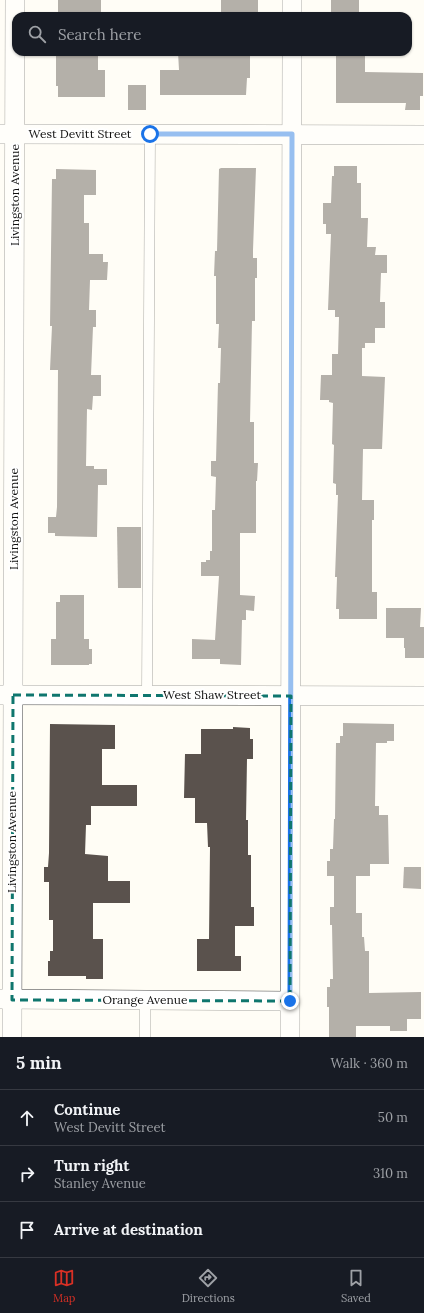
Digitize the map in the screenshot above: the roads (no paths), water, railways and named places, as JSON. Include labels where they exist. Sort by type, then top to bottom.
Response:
[{"type":"street","name":"Livingston Avenue","points":[[14,12],[15,0]]},
{"type":"street","points":[[292,0],[292,12]]},
{"type":"street","name":"Livingston Avenue","points":[[12,56],[8,134],[6,695],[6,1000],[12,1037]]},
{"type":"street","points":[[290,1037],[292,56]]},
{"type":"street","name":"West Devitt Street","points":[[8,134],[424,135]]},
{"type":"street","name":"West Shaw Street","points":[[6,695],[424,696]]},
{"type":"street","name":"Orange Avenue","points":[[6,1000],[290,1001]]},
{"type":"lane","points":[[147,695],[150,134]]},
{"type":"lane","points":[[145,1000],[145,1037]]}]
